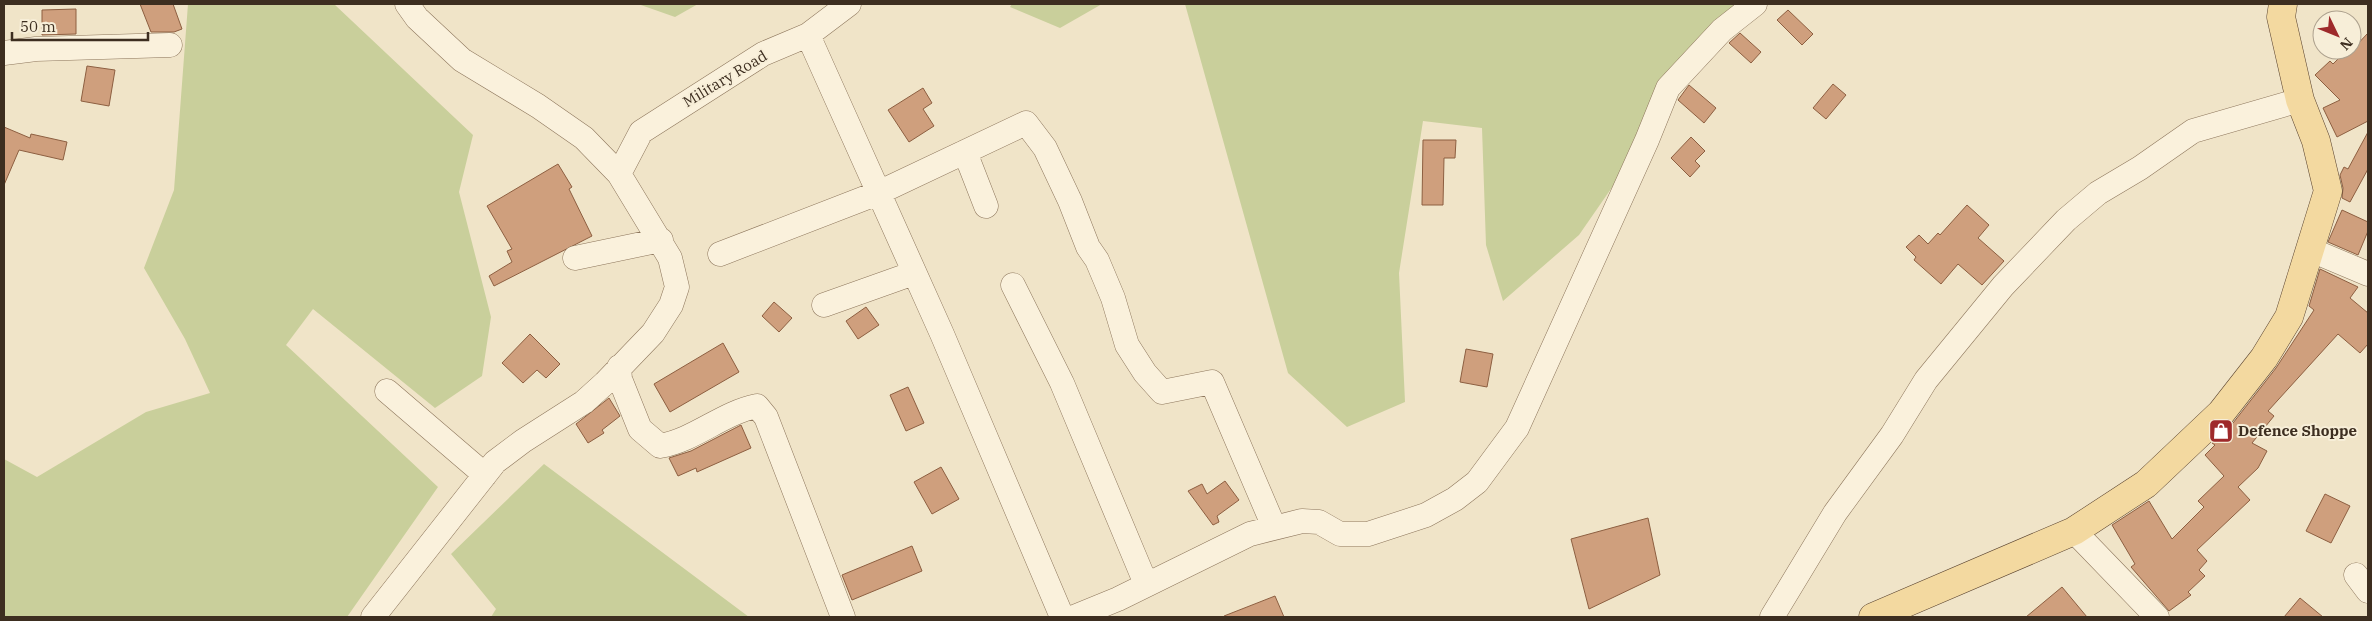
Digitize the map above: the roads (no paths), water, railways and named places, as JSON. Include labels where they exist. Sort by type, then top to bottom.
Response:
[{"type":"main road","points":[[1883,612],[2074,531],[2146,484],[2221,413],[2264,358],[2290,317],[2328,191],[2316,141],[2300,100],[2281,17],[2283,4]]},
{"type":"street","points":[[373,617],[495,462],[507,452],[584,402],[605,384],[618,367],[653,333],[671,305],[677,287],[670,258],[660,240],[646,222],[619,174],[584,138],[538,106],[462,60],[417,18],[408,4]]},
{"type":"street","name":"Military Road","points":[[619,174],[641,132],[763,54],[808,35],[849,4]]},
{"type":"street","points":[[1074,617],[1250,534],[1302,521],[1319,522],[1340,534],[1368,534],[1426,515],[1455,499],[1477,482],[1517,428],[1647,140],[1668,88],[1722,30],[1755,4]]},
{"type":"street","points":[[808,35],[914,273],[1062,617]]},
{"type":"street","points":[[4,53],[36,49],[170,45]]},
{"type":"street","points":[[1772,617],[1835,513],[1892,435],[1926,380],[2004,286],[2066,220],[2098,193],[2140,168],[2193,131],[2300,100]]},
{"type":"street","points":[[720,254],[878,193],[1026,123],[1045,148],[1074,209],[1088,247],[1097,260],[1114,303],[1127,345],[1145,373],[1162,392],[1212,382],[1274,527]]},
{"type":"street","points":[[965,152],[986,206]]},
{"type":"street","points":[[575,258],[660,240]]},
{"type":"street","points":[[2310,250],[2368,274]]},
{"type":"street","points":[[824,305],[914,273]]},
{"type":"street","points":[[1013,284],[1062,382],[1146,584]]},
{"type":"street","points":[[618,367],[620,379],[640,429],[660,446],[674,443],[736,411],[756,406],[766,417],[843,617]]},
{"type":"street","points":[[387,391],[484,475]]},
{"type":"street","points":[[2074,531],[2157,617]]},
{"type":"place","name":"Defence Shoppe","points":[[2221,431]]}]
